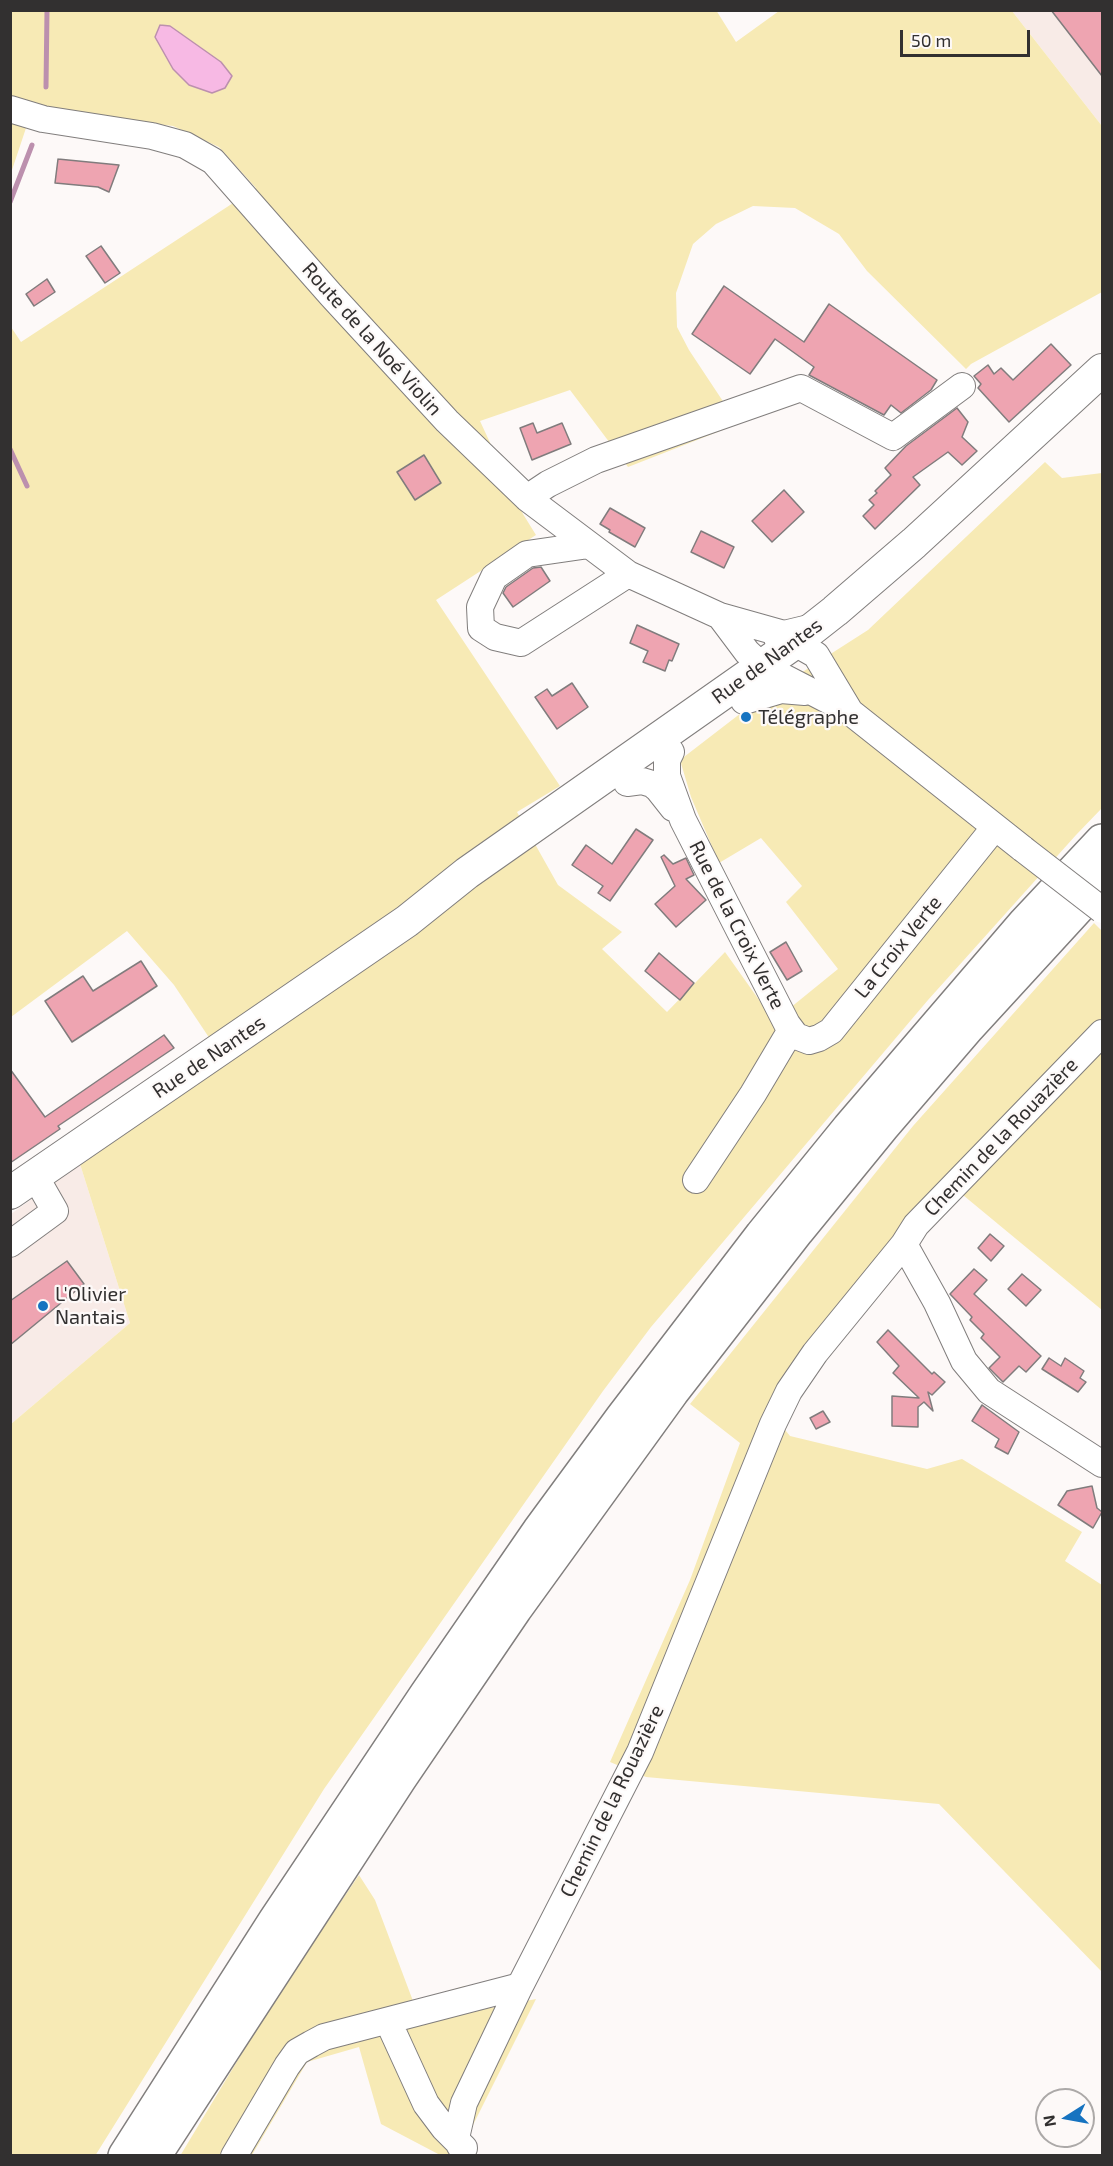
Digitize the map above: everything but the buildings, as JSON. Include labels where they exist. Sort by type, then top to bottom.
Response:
[{"type":"highway","points":[[125,2156],[256,1950],[419,1704],[539,1531],[622,1418],[762,1235],[856,1119],[1025,923],[1102,841]]},
{"type":"highway","points":[[154,2156],[400,1778],[515,1609],[672,1392],[797,1231],[882,1127],[990,1002],[1102,881]]},
{"type":"main road","name":"Rue de Nantes","points":[[23,1184],[407,921],[473,883],[653,768],[733,694],[794,654],[1102,371]]},
{"type":"main road","points":[[653,768],[727,703],[926,555],[1051,430],[1102,371]]},
{"type":"main road","name":"Rue de Nantes","points":[[653,768],[733,694]]},
{"type":"street","name":"Route de la Noé Violin","points":[[10,109],[44,119],[152,136],[185,145],[213,161],[331,295],[447,421],[527,498],[628,574],[720,616],[746,633],[794,654],[803,630],[784,634],[746,633]]},
{"type":"street","points":[[527,498],[596,460],[801,388],[893,437],[962,386]]},
{"type":"street","points":[[589,545],[527,554],[494,577],[480,607],[481,628],[495,637],[521,643],[628,574]]},
{"type":"street","points":[[746,633],[733,694],[780,690],[827,691]]},
{"type":"street","points":[[794,654],[827,691],[849,711],[1102,910]]},
{"type":"street","points":[[794,654],[823,664],[827,691]]},
{"type":"street","name":"Rue de la Croix Verte","points":[[653,768],[683,820],[791,1030]]},
{"type":"street","name":"La Croix Verte","points":[[791,1030],[796,1036],[809,1041],[831,1031],[995,827]]},
{"type":"street","points":[[696,1180],[753,1094],[791,1030]]},
{"type":"street","name":"Chemin de la Rouazière","points":[[467,2151],[456,2138],[464,2103],[520,1986],[640,1752],[789,1391],[815,1353],[904,1244],[916,1225],[1102,1033]]},
{"type":"street","points":[[10,1244],[55,1211],[23,1184]]},
{"type":"street","points":[[904,1244],[937,1303],[964,1361],[989,1391],[1102,1464]]},
{"type":"street","points":[[234,2156],[297,2052],[324,2037],[520,1986]]},
{"type":"street","points":[[388,2021],[426,2104],[444,2128],[467,2151]]},
{"type":"shaded area","points":[[11,10],[716,10],[736,42],[779,11],[1012,11],[1102,126],[1102,292],[971,364],[966,369],[867,271],[839,234],[795,208],[753,206],[716,224],[693,244],[676,293],[677,327],[689,350],[738,424],[628,467],[570,390],[480,421],[523,514],[536,535],[436,600],[560,786],[517,812],[558,885],[622,932],[602,949],[667,1012],[725,952],[774,1021],[838,969],[786,902],[802,886],[761,838],[719,863],[691,797],[680,760],[754,703],[868,630],[1045,462],[1062,478],[1102,473],[1102,808],[928,1000],[651,1327],[603,1391],[324,1789],[95,2156],[11,2155],[11,1424],[130,1323],[80,1164],[224,1060],[174,985],[127,931],[11,1017],[11,327],[21,342],[256,188],[219,147],[173,126],[94,116],[34,104],[11,173]]},
{"type":"shaded area","points":[[1012,11],[1102,11],[1102,126]]},
{"type":"shaded area","points":[[160,25],[170,26],[221,62],[232,76],[225,88],[212,93],[189,85],[173,69],[155,37]]},
{"type":"shaded area","points":[[1094,923],[1102,931],[1102,1310],[946,1181],[769,1410],[790,1436],[927,1469],[962,1459],[1082,1532],[1065,1561],[1102,1585],[1102,1972],[939,1804],[646,1777],[610,1762],[690,1580],[740,1443],[690,1404],[913,1126]]},
{"type":"shaded area","points":[[80,1164],[130,1323],[11,1424],[11,1214]]},
{"type":"shaded area","points":[[359,1875],[375,1900],[413,2001],[465,1986],[490,2008],[536,1999],[458,2155],[440,2155],[381,2124],[359,2047],[307,2062],[252,2155],[180,2156],[274,2000]]},
{"type":"waterway","points":[[46,87],[47,10]]},
{"type":"waterway","points":[[10,202],[32,145]]},
{"type":"waterway","points":[[10,449],[27,486]]},
{"type":"place","name":"Télégraphe","points":[[746,717]]},
{"type":"place","name":"L'Olivier Nantais","points":[[43,1306]]}]
